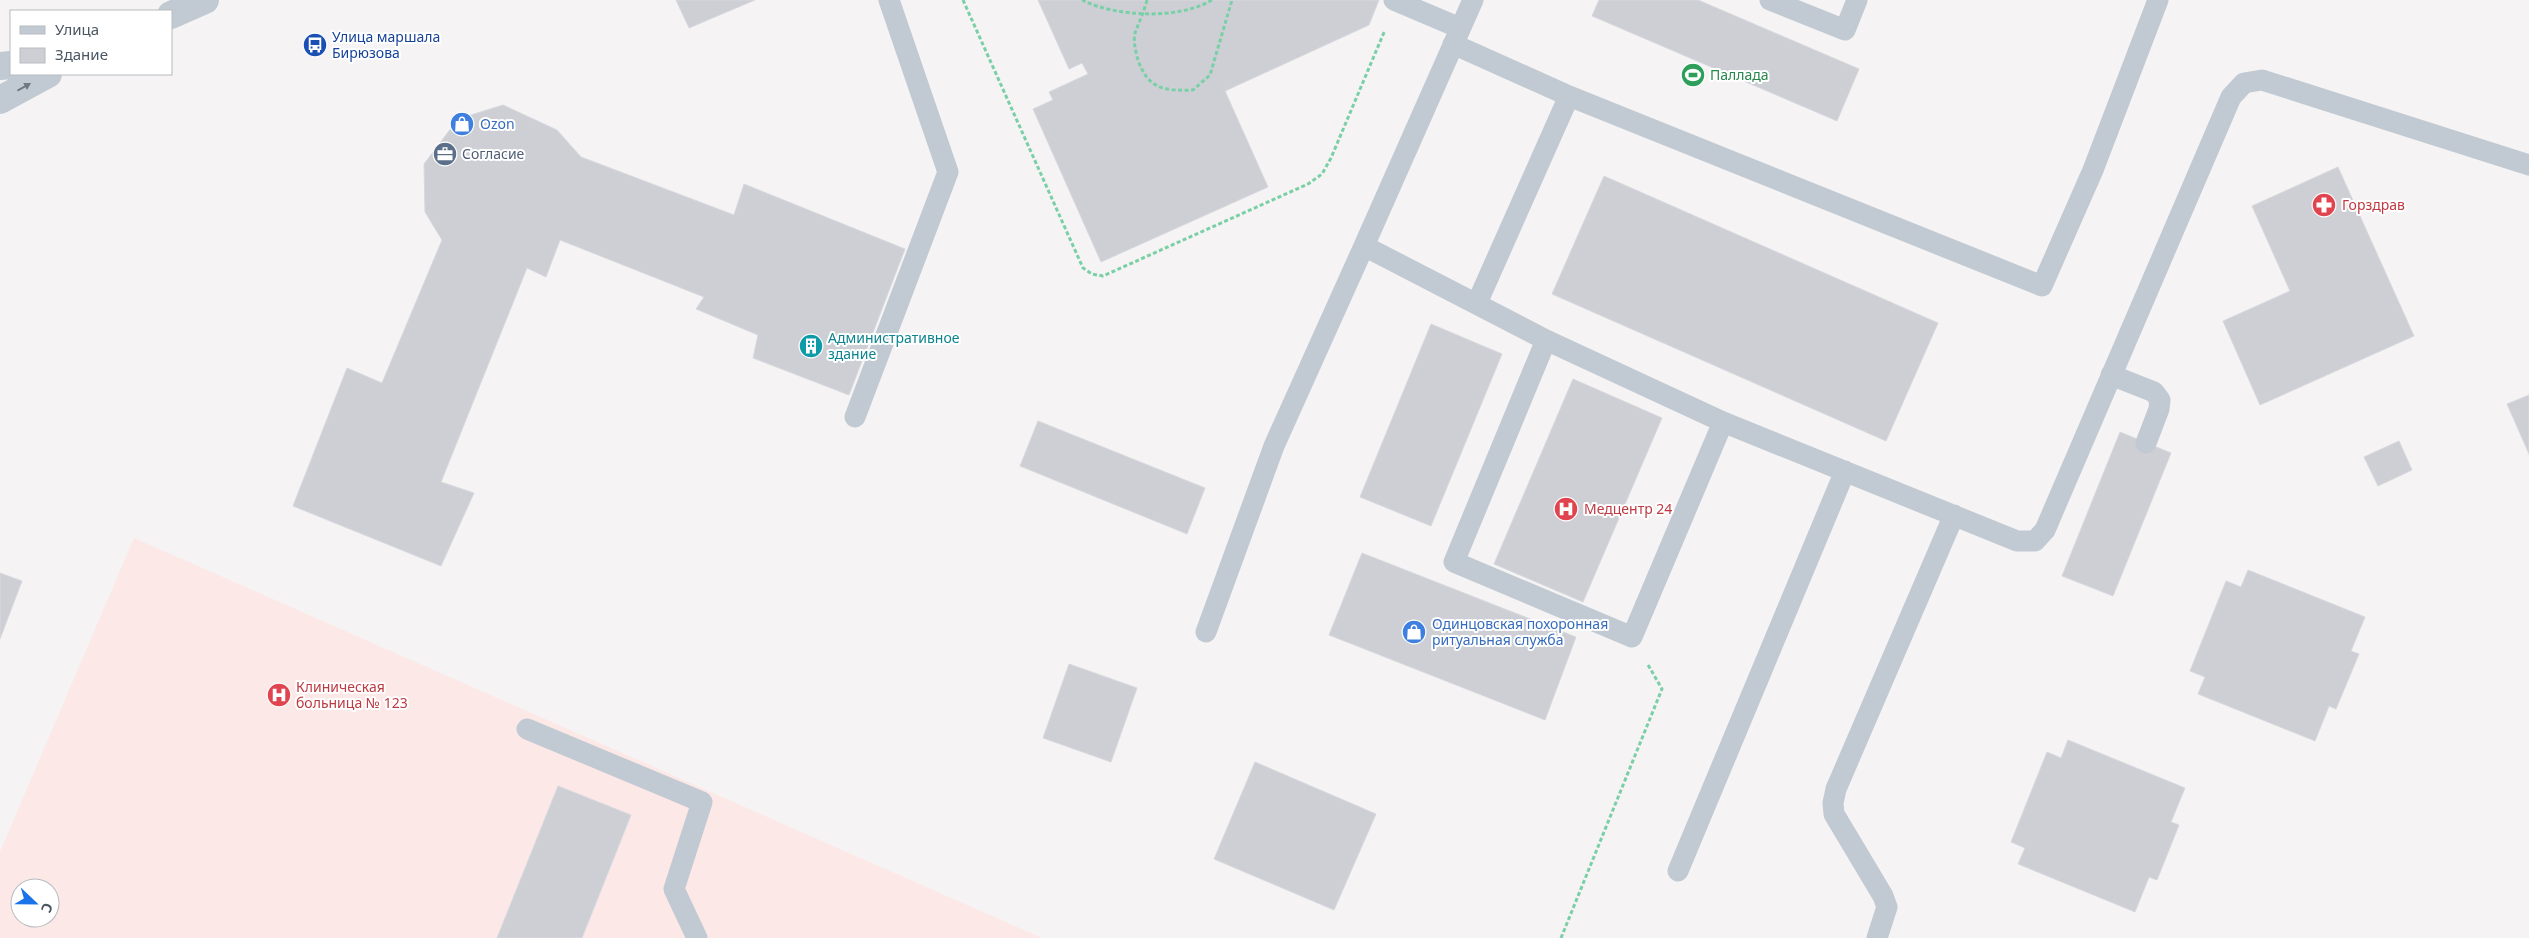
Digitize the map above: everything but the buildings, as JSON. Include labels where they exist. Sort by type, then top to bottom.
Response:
[{"type":"street","points":[[172,15],[205,0]]},
{"type":"street","points":[[0,100],[46,75]]},
{"type":"lane","points":[[855,417],[948,172],[890,0]]},
{"type":"lane","points":[[1206,632],[1274,446],[1473,0]]},
{"type":"lane","points":[[1770,0],[1845,30],[1857,0]]},
{"type":"lane","points":[[1396,1],[1570,96],[2042,286],[2093,170],[2158,0]]},
{"type":"lane","points":[[1364,246],[1546,340],[1723,422],[2017,541],[2034,541],[2045,530],[2231,97],[2244,83],[2262,80],[2529,165]]},
{"type":"lane","points":[[1477,303],[1570,96]]},
{"type":"lane","points":[[1546,340],[1454,562],[1632,637],[1723,422]]},
{"type":"lane","points":[[2111,375],[2154,392],[2160,400],[2159,409],[2146,443]]},
{"type":"lane","points":[[1678,871],[1845,471]]},
{"type":"lane","points":[[1877,938],[1887,907],[1883,896],[1834,814],[1833,803],[1836,789],[1954,515]]},
{"type":"lane","points":[[527,729],[702,802],[674,889],[697,938]]},
{"type":"path","points":[[964,0],[1083,268],[1092,274],[1103,276],[1308,184],[1322,174],[1331,158],[1396,1]]},
{"type":"path","points":[[1082,0],[1126,14],[1163,13],[1205,4],[1212,0]]},
{"type":"path","points":[[1147,0],[1144,14],[1135,35],[1136,54],[1142,72],[1153,85],[1174,91],[1193,90],[1210,75],[1232,0]]},
{"type":"path","points":[[1561,938],[1662,688],[1632,637]]},
{"type":"shaded area","name":"Клиническая больница № 123","points":[[134,538],[1042,938],[0,938],[0,852]]},
{"type":"place","name":"Улица маршала Бирюзова","points":[[315,45]]},
{"type":"place","name":"Паллада","points":[[1693,75]]},
{"type":"place","name":"Ozon","points":[[462,124]]},
{"type":"place","name":"Согласие","points":[[445,154]]},
{"type":"place","name":"Горздрав","points":[[2324,205]]},
{"type":"place","name":"Административное здание","points":[[811,346]]},
{"type":"place","name":"Медцентр 24","points":[[1566,509]]},
{"type":"place","name":"Одинцовская похоронная ритуальная служба","points":[[1414,632]]},
{"type":"place","name":"Клиническая больница № 123","points":[[279,695]]}]
